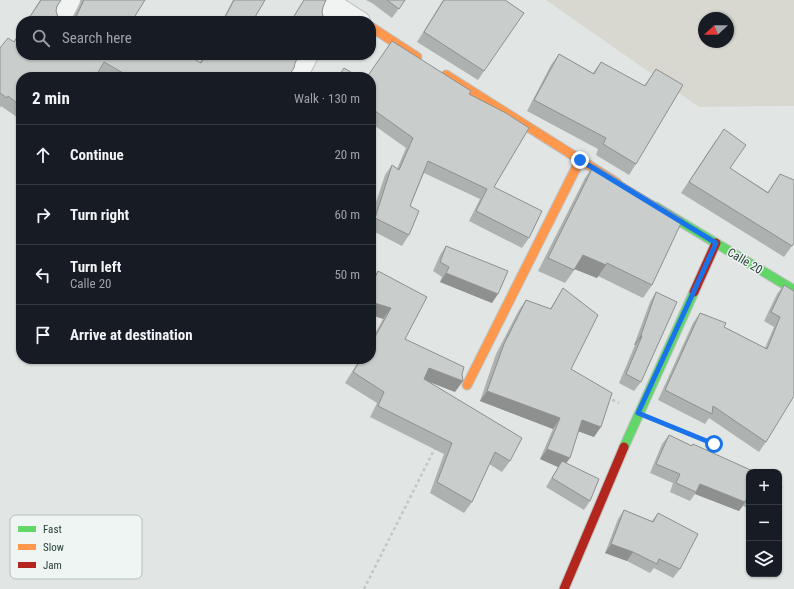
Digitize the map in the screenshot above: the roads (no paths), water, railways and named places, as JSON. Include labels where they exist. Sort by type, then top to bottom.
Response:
[{"type":"street","points":[[63,16],[71,0]]},
{"type":"street","points":[[327,16],[331,2],[353,16]]},
{"type":"street","points":[[376,30],[425,61]]},
{"type":"street","points":[[300,72],[306,60]]},
{"type":"street","points":[[438,70],[627,189]]},
{"type":"street","points":[[467,385],[580,160]]},
{"type":"street","name":"Calle 20","points":[[648,202],[794,290]]},
{"type":"street","points":[[564,589],[638,413],[716,243]]}]
